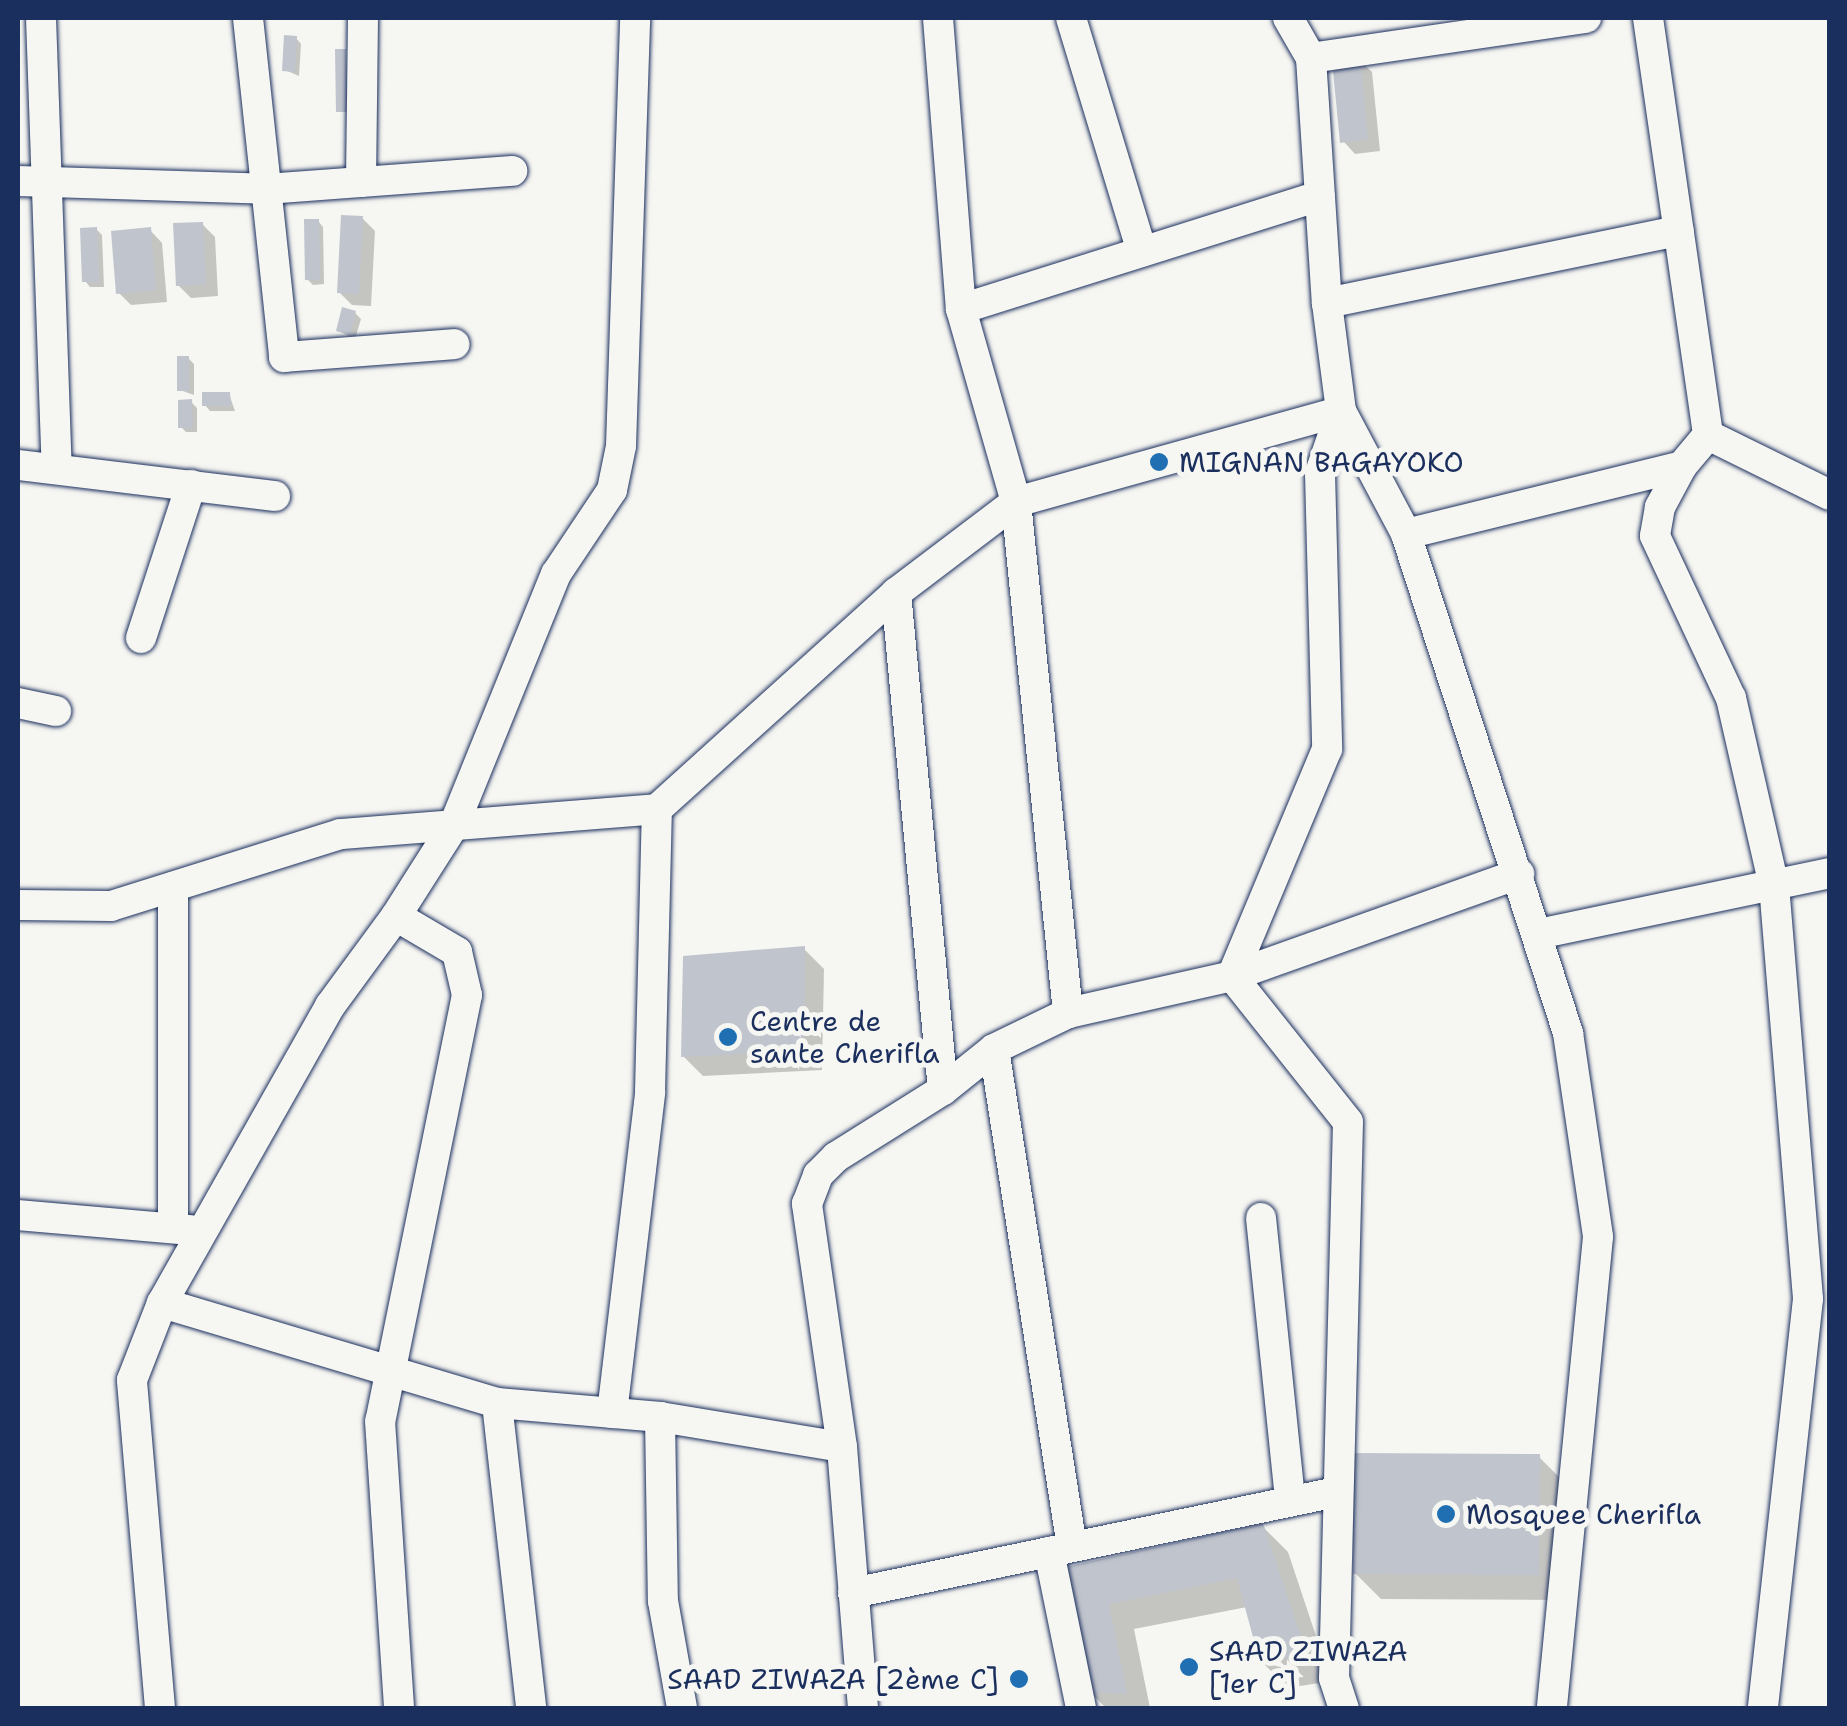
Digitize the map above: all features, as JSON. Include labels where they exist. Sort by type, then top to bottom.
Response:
[{"type":"street","points":[[42,18],[32,182],[57,468]]},
{"type":"street","points":[[248,18],[284,357],[455,344]]},
{"type":"street","points":[[361,182],[363,18]]},
{"type":"street","points":[[160,1708],[132,1380],[188,1230],[330,1006],[396,916],[454,826],[556,574],[612,490],[621,446],[635,18]]},
{"type":"street","points":[[938,18],[961,308],[1016,502],[1068,1013]]},
{"type":"street","points":[[1071,18],[1142,251]]},
{"type":"street","points":[[1288,18],[1310,58],[1327,303],[1341,411],[1406,534],[1568,1033],[1598,1237],[1552,1708]]},
{"type":"street","points":[[1310,58],[1586,18]]},
{"type":"street","points":[[1648,18],[1708,436],[1682,466],[1660,507],[1655,536],[1730,698],[1774,885],[1819,1297],[1763,1708]]},
{"type":"street","points":[[32,182],[266,190],[512,171]]},
{"type":"street","points":[[961,308],[1320,196]]},
{"type":"street","points":[[1327,303],[1678,231]]},
{"type":"street","points":[[18,905],[111,906],[341,834],[657,809],[896,593],[1016,502],[1341,411]]},
{"type":"street","points":[[1232,976],[1327,749],[1320,472],[1341,411]]},
{"type":"street","points":[[1708,436],[1830,494]]},
{"type":"street","points":[[18,465],[276,496]]},
{"type":"street","points":[[1406,534],[1682,466]]},
{"type":"street","points":[[141,638],[191,485]]},
{"type":"street","points":[[896,593],[943,1090]]},
{"type":"street","points":[[18,704],[56,712]]},
{"type":"street","points":[[612,1413],[650,1092],[657,809]]},
{"type":"street","points":[[862,1708],[842,1447],[807,1204],[818,1175],[836,1157],[943,1090],[994,1049],[1068,1013],[1232,976],[1518,874]]},
{"type":"street","points":[[1538,934],[1830,874]]},
{"type":"street","points":[[172,887],[188,1230]]},
{"type":"street","points":[[396,916],[457,952],[468,995],[380,1422],[399,1708]]},
{"type":"street","points":[[1232,976],[1348,1122],[1334,1678],[1344,1708]]},
{"type":"street","points":[[994,1049],[1080,1708]]},
{"type":"street","points":[[18,1216],[188,1230]]},
{"type":"street","points":[[1261,1218],[1290,1502]]},
{"type":"street","points":[[162,1303],[497,1402],[660,1417],[842,1447]]},
{"type":"street","points":[[497,1402],[531,1708]]},
{"type":"street","points":[[660,1417],[663,1601],[682,1708]]},
{"type":"street","points":[[853,1593],[1336,1492]]},
{"type":"building","points":[[284,35],[297,36],[295,72],[282,71]]},
{"type":"building","points":[[335,49],[346,49],[348,112],[336,112]]},
{"type":"building","points":[[1360,57],[1368,139],[1340,143],[1332,60]]},
{"type":"building","points":[[341,215],[363,216],[359,294],[337,293]]},
{"type":"building","points":[[304,219],[319,219],[320,280],[305,280]]},
{"type":"building","points":[[203,222],[206,284],[176,286],[173,223]]},
{"type":"building","points":[[97,227],[99,282],[82,282],[80,228]]},
{"type":"building","points":[[151,227],[156,290],[116,294],[111,231]]},
{"type":"building","points":[[342,307],[356,311],[350,335],[336,331]]},
{"type":"building","points":[[177,356],[189,356],[189,391],[177,391]]},
{"type":"building","points":[[202,392],[230,392],[231,406],[202,406]]},
{"type":"building","points":[[192,399],[193,428],[178,428],[178,400]]},
{"type":"building","points":[[805,946],[804,1051],[681,1057],[683,956]]},
{"type":"building","name":"Mosquee Cherifla","points":[[1353,1453],[1540,1454],[1539,1575],[1353,1574]]},
{"type":"building","points":[[1263,1523],[1307,1655],[1260,1663],[1237,1578],[1109,1604],[1127,1694],[1086,1692],[1061,1568]]},
{"type":"place","name":"MIGNAN BAGAYOKO","points":[[1159,462]]},
{"type":"place","name":"Centre de sante Cherifla","points":[[728,1037]]},
{"type":"place","name":"Mosquee Cherifla","points":[[1446,1514]]},
{"type":"place","name":"SAAD ZIWAZA [1er C]","points":[[1189,1667]]},
{"type":"place","name":"SAAD ZIWAZA [2ème C]","points":[[1019,1679]]}]
